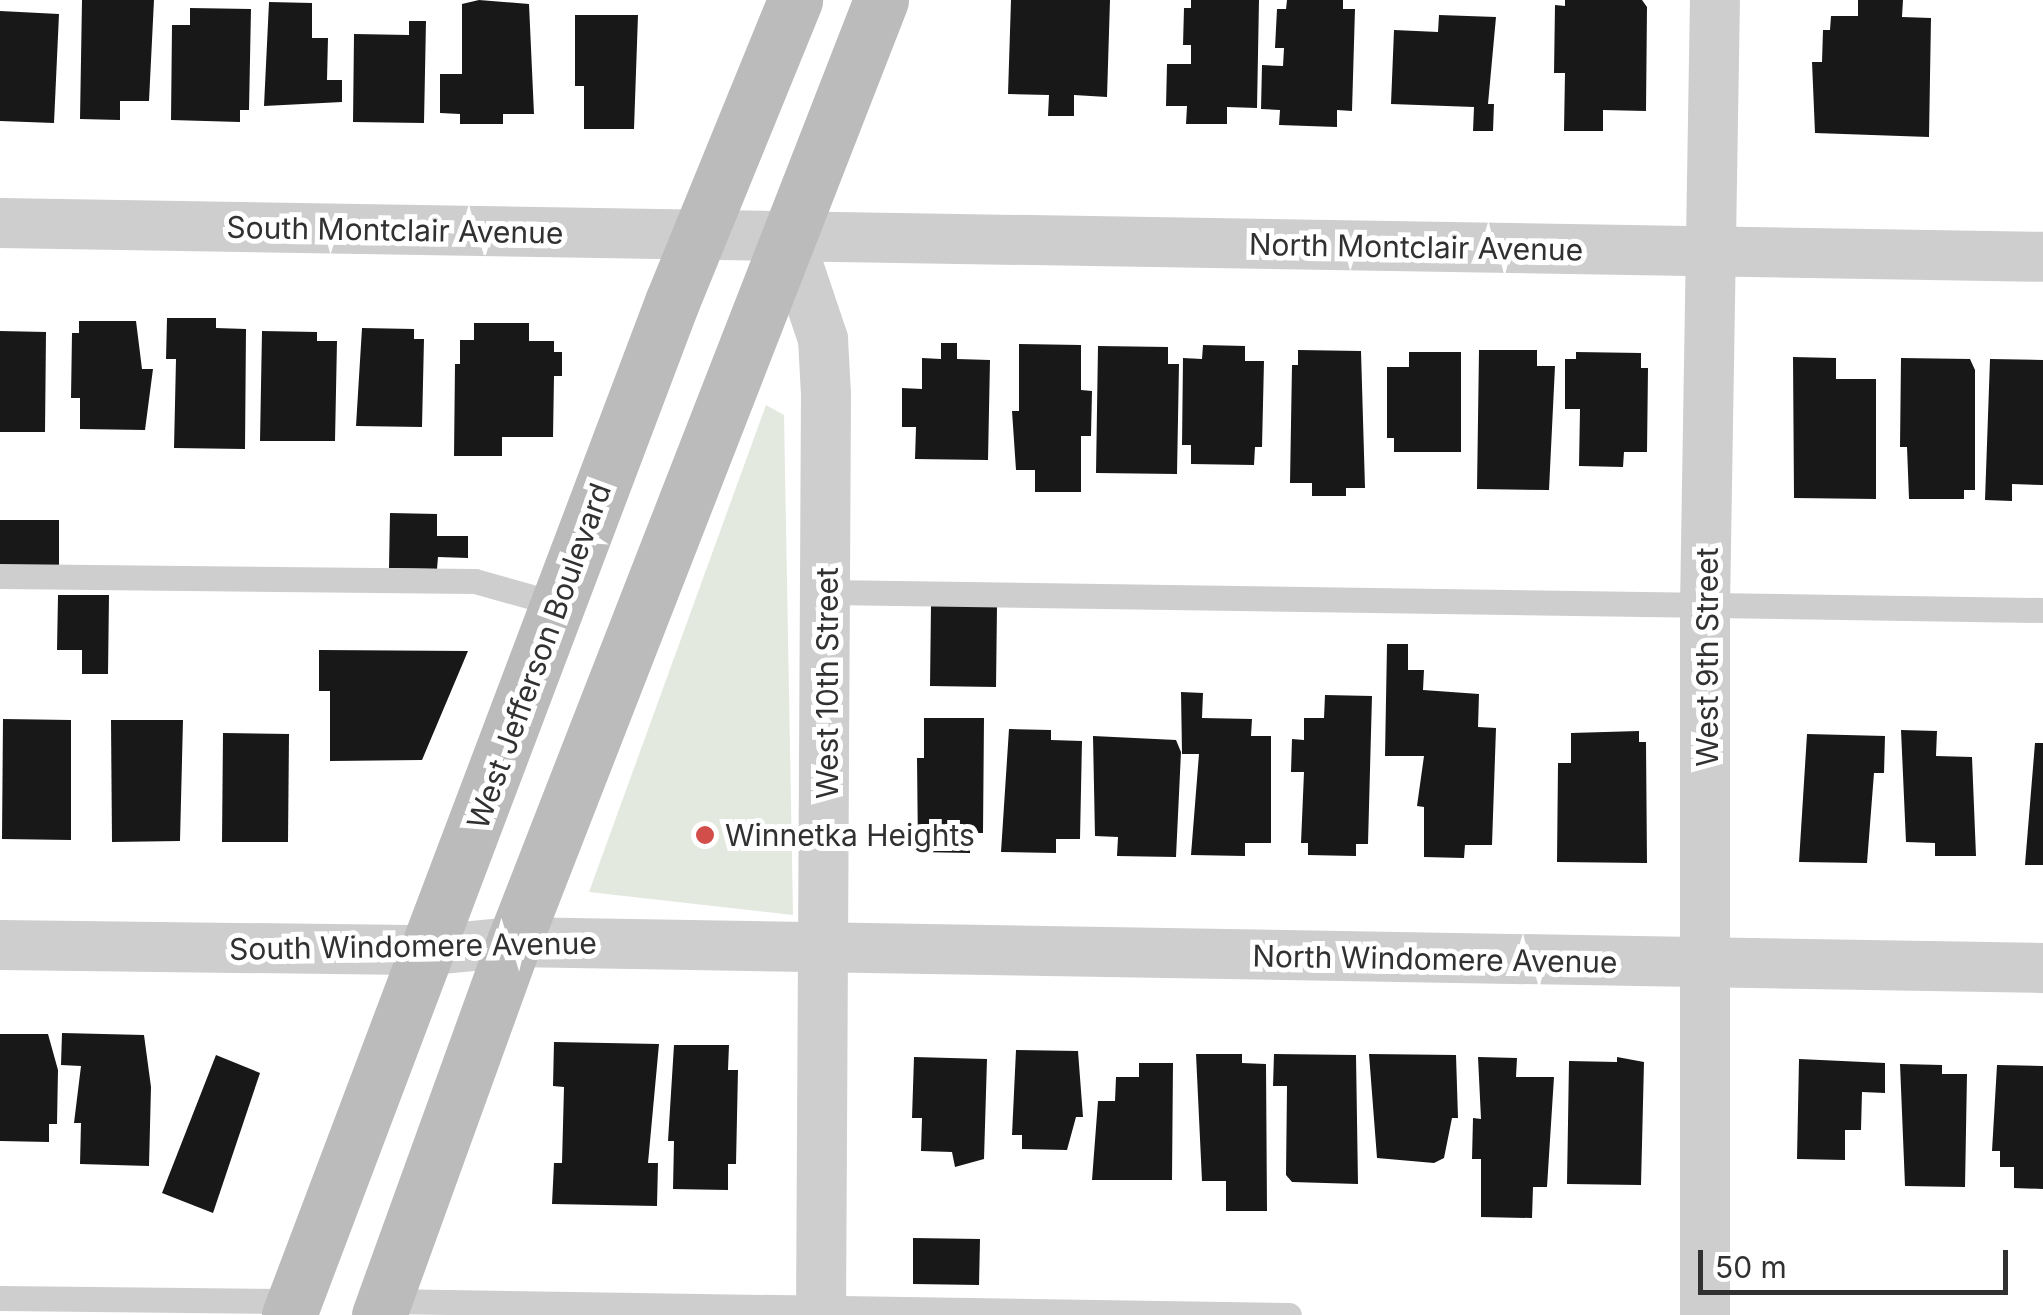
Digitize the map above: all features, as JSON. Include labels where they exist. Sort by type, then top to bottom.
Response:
[{"type":"main road","name":"West Jefferson Boulevard","points":[[291,1308],[431,950],[557,604],[794,0]]},
{"type":"main road","points":[[381,1308],[514,942],[881,0]]},
{"type":"street","name":"West 9th Street","points":[[1705,1315],[1705,607],[1715,0]]},
{"type":"street","name":"South Montclair Avenue","points":[[0,223],[789,238]]},
{"type":"street","name":"North Montclair Avenue","points":[[789,238],[2043,256]]},
{"type":"street","name":"West 10th Street","points":[[789,238],[824,339],[828,592],[822,1310]]},
{"type":"street","name":"South Windomere Avenue","points":[[0,946],[431,950],[514,942],[826,948]]},
{"type":"street","name":"North Windomere Avenue","points":[[826,948],[2043,968]]},
{"type":"lane","points":[[0,576],[475,581],[557,604]]},
{"type":"lane","points":[[828,592],[2043,610]]},
{"type":"lane","points":[[0,1298],[291,1308]]},
{"type":"lane","points":[[381,1308],[1289,1315]]},
{"type":"shaded area","points":[[766,405],[784,415],[793,915],[589,892]]},
{"type":"building","points":[[82,0],[154,0],[149,101],[120,101],[120,120],[80,119]]},
{"type":"building","points":[[479,0],[529,4],[534,114],[503,114],[503,124],[460,124],[460,114],[440,113],[440,74],[462,74],[462,4]]},
{"type":"building","points":[[1011,0],[1110,0],[1107,97],[1074,95],[1074,116],[1048,116],[1049,95],[1008,94]]},
{"type":"building","points":[[1191,0],[1259,0],[1257,108],[1227,107],[1227,124],[1186,124],[1187,106],[1166,106],[1167,64],[1191,64],[1191,45],[1183,45],[1184,8],[1191,8]]},
{"type":"building","points":[[1287,0],[1343,0],[1343,9],[1355,9],[1352,111],[1337,110],[1337,127],[1279,125],[1280,110],[1261,109],[1262,65],[1283,66],[1284,48],[1275,48],[1277,9],[1286,9]]},
{"type":"building","points":[[1565,0],[1642,0],[1647,7],[1646,111],[1603,110],[1603,131],[1564,131],[1565,73],[1554,73],[1555,5],[1565,6]]},
{"type":"building","points":[[1858,0],[1903,0],[1902,17],[1931,18],[1929,137],[1815,133],[1812,62],[1822,62],[1823,30],[1830,30],[1831,16],[1858,16]]},
{"type":"building","points":[[269,2],[312,3],[312,38],[328,38],[327,80],[342,80],[342,102],[264,106]]},
{"type":"building","points":[[190,8],[251,9],[249,110],[240,110],[240,122],[171,120],[172,25],[190,25]]},
{"type":"building","points":[[0,11],[59,14],[54,123],[0,121]]},
{"type":"building","points":[[575,15],[638,15],[634,129],[584,129],[584,86],[575,86]]},
{"type":"building","points":[[1439,15],[1496,17],[1488,104],[1494,104],[1493,131],[1473,131],[1474,107],[1391,104],[1394,30],[1438,32]]},
{"type":"building","points":[[409,21],[426,21],[424,123],[353,122],[354,34],[409,35]]},
{"type":"building","points":[[167,318],[216,318],[216,328],[246,329],[245,449],[174,448],[176,359],[166,359]]},
{"type":"building","points":[[79,321],[136,321],[142,369],[153,369],[145,430],[80,429],[80,398],[71,398],[72,333],[79,333]]},
{"type":"building","points":[[474,323],[529,323],[529,341],[554,341],[554,352],[562,352],[562,376],[554,376],[553,437],[502,437],[502,456],[454,456],[455,364],[460,364],[460,340],[474,340]]},
{"type":"building","points":[[362,328],[414,329],[414,339],[424,339],[422,427],[356,426]]},
{"type":"building","points":[[0,331],[46,332],[45,432],[0,432]]},
{"type":"building","points":[[262,331],[317,332],[317,341],[337,341],[335,441],[260,441]]},
{"type":"building","points":[[941,343],[957,343],[957,359],[990,360],[988,460],[915,459],[916,427],[902,427],[902,388],[922,389],[922,358],[941,359]]},
{"type":"building","points":[[1019,344],[1081,345],[1081,390],[1092,391],[1091,436],[1081,436],[1081,492],[1035,492],[1035,470],[1016,470],[1012,411],[1019,411]]},
{"type":"building","points":[[1203,345],[1245,346],[1245,361],[1264,361],[1262,447],[1255,447],[1254,465],[1191,464],[1191,445],[1182,445],[1183,358],[1202,359]]},
{"type":"building","points":[[1098,346],[1168,347],[1168,364],[1179,364],[1177,474],[1096,473]]},
{"type":"building","points":[[1298,350],[1361,351],[1365,488],[1346,488],[1346,496],[1312,496],[1312,483],[1290,483],[1292,365],[1298,365]]},
{"type":"building","points":[[1479,350],[1537,350],[1537,366],[1555,366],[1549,490],[1477,489]]},
{"type":"building","points":[[1409,352],[1461,352],[1461,452],[1394,452],[1394,438],[1387,438],[1387,367],[1409,367]]},
{"type":"building","points":[[1576,352],[1641,353],[1641,368],[1648,368],[1647,452],[1624,452],[1623,467],[1579,466],[1580,409],[1565,409],[1565,359],[1576,359]]},
{"type":"building","points":[[1793,357],[1836,358],[1836,379],[1876,379],[1876,499],[1794,498]]},
{"type":"building","points":[[1901,358],[1970,359],[1975,370],[1975,490],[1964,490],[1964,499],[1909,499],[1907,447],[1900,447]]},
{"type":"building","points":[[1990,359],[2043,360],[2043,485],[2012,484],[2012,501],[1985,500]]},
{"type":"building","points":[[390,513],[437,514],[437,536],[468,536],[468,558],[438,557],[437,569],[389,568]]},
{"type":"building","points":[[0,520],[59,520],[59,566],[0,565]]},
{"type":"building","points":[[58,595],[109,595],[108,674],[82,674],[82,650],[57,650]]},
{"type":"building","points":[[931,606],[997,606],[996,687],[930,686]]},
{"type":"building","points":[[1387,644],[1408,644],[1408,670],[1424,670],[1423,690],[1479,694],[1478,727],[1496,728],[1492,845],[1465,845],[1464,858],[1424,857],[1424,807],[1417,806],[1424,756],[1385,756]]},
{"type":"building","points":[[319,650],[468,651],[422,760],[330,761],[330,691],[319,691]]},
{"type":"building","points":[[1181,692],[1203,693],[1202,718],[1252,719],[1251,736],[1271,736],[1271,843],[1245,843],[1245,856],[1191,855],[1199,754],[1182,754]]},
{"type":"building","points":[[1325,695],[1372,696],[1368,844],[1356,844],[1356,856],[1308,855],[1308,843],[1301,843],[1304,772],[1291,772],[1292,739],[1304,740],[1304,718],[1324,718]]},
{"type":"building","points":[[924,718],[984,718],[983,833],[970,833],[970,853],[918,852],[917,758],[924,758]]},
{"type":"building","points":[[3,719],[71,720],[71,840],[2,839]]},
{"type":"building","points":[[111,720],[183,720],[180,841],[112,842]]},
{"type":"building","points":[[1009,729],[1051,730],[1051,740],[1082,741],[1080,839],[1056,839],[1056,853],[1001,852]]},
{"type":"building","points":[[1901,730],[1937,731],[1936,756],[1972,757],[1976,856],[1935,856],[1935,843],[1906,842]]},
{"type":"building","points":[[1639,731],[1639,742],[1646,742],[1647,863],[1557,862],[1558,763],[1571,763],[1571,733]]},
{"type":"building","points":[[223,733],[289,734],[288,842],[222,842]]},
{"type":"building","points":[[1807,734],[1885,736],[1884,773],[1874,773],[1867,863],[1799,862]]},
{"type":"building","points":[[1093,736],[1176,740],[1181,752],[1176,857],[1117,856],[1118,837],[1095,836]]},
{"type":"building","points":[[2035,743],[2043,743],[2043,865],[2025,865]]},
{"type":"building","points":[[62,1033],[144,1035],[151,1087],[149,1166],[80,1164],[81,1123],[74,1123],[81,1066],[61,1065]]},
{"type":"building","points":[[0,1034],[48,1034],[58,1070],[57,1124],[49,1124],[49,1142],[0,1141]]},
{"type":"building","points":[[554,1042],[659,1044],[648,1163],[658,1163],[657,1206],[552,1204],[554,1163],[562,1163],[564,1087],[553,1086]]},
{"type":"building","points":[[674,1045],[729,1045],[728,1070],[738,1070],[736,1164],[728,1164],[728,1190],[673,1189],[674,1141],[668,1141]]},
{"type":"building","points":[[1016,1050],[1078,1051],[1083,1117],[1076,1117],[1067,1150],[1022,1149],[1022,1135],[1012,1135]]},
{"type":"building","points":[[1196,1054],[1242,1054],[1242,1063],[1266,1064],[1267,1211],[1226,1211],[1226,1181],[1202,1181]]},
{"type":"building","points":[[1274,1054],[1356,1055],[1358,1184],[1292,1182],[1286,1175],[1287,1086],[1273,1086]]},
{"type":"building","points":[[1369,1054],[1456,1055],[1458,1118],[1452,1118],[1444,1158],[1434,1163],[1377,1158]]},
{"type":"building","points":[[216,1055],[260,1073],[213,1213],[162,1193]]},
{"type":"building","points":[[914,1057],[987,1059],[984,1159],[955,1167],[952,1152],[921,1151],[922,1118],[912,1118]]},
{"type":"building","points":[[1478,1057],[1517,1058],[1516,1077],[1554,1077],[1547,1187],[1533,1187],[1532,1218],[1481,1217],[1481,1159],[1472,1159],[1473,1118],[1481,1119]]},
{"type":"building","points":[[1617,1057],[1644,1062],[1641,1185],[1567,1184],[1569,1061],[1617,1062]]},
{"type":"building","points":[[1799,1059],[1885,1063],[1885,1093],[1862,1092],[1861,1130],[1845,1130],[1845,1160],[1797,1159]]},
{"type":"building","points":[[1139,1063],[1173,1063],[1172,1180],[1092,1180],[1098,1101],[1115,1101],[1116,1077],[1139,1077]]},
{"type":"building","points":[[1900,1064],[1942,1065],[1942,1074],[1967,1074],[1965,1187],[1905,1186]]},
{"type":"building","points":[[1997,1065],[2043,1066],[2043,1189],[2014,1188],[2014,1167],[2000,1167],[2000,1151],[1992,1151]]},
{"type":"building","points":[[913,1238],[980,1239],[979,1285],[913,1284]]},
{"type":"place","name":"Winnetka Heights","points":[[705,835]]}]
